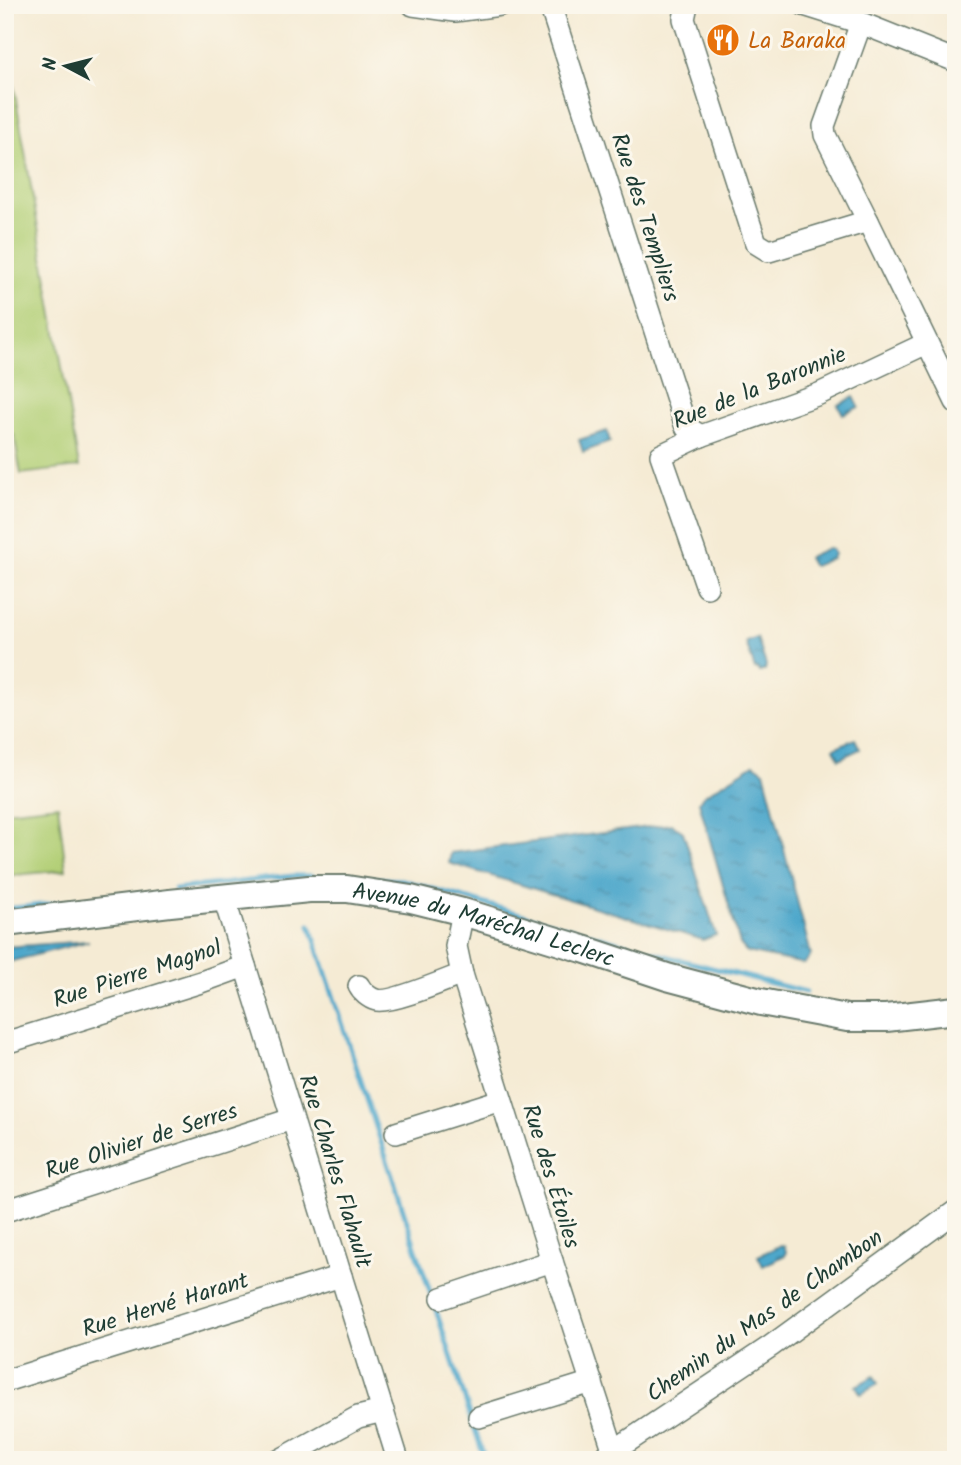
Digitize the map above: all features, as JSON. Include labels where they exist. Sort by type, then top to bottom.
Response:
[{"type":"main road","name":"Avenue du Maréchal Leclerc","points":[[5,923],[309,889],[347,889],[411,899],[463,912],[667,977],[761,1002],[847,1018],[886,1018],[956,1010]]},
{"type":"street","points":[[413,5],[455,11],[500,5]]},
{"type":"street","name":"Rue des Templiers","points":[[550,5],[686,427],[701,436]]},
{"type":"street","points":[[687,5],[684,19],[756,243],[769,251],[868,221]]},
{"type":"street","points":[[804,5],[861,23],[956,61]]},
{"type":"street","points":[[861,23],[824,126],[824,135],[927,343],[948,364],[956,402]]},
{"type":"street","name":"Rue de la Baronnie","points":[[707,587],[661,455],[701,436],[818,394],[927,343]]},
{"type":"street","name":"Rue Charles Flahault","points":[[224,898],[398,1460]]},
{"type":"street","name":"Rue des Étoiles","points":[[463,912],[456,946],[463,974],[592,1382],[607,1456]]},
{"type":"street","name":"Rue Pierre Magnol","points":[[5,1043],[245,966]]},
{"type":"street","points":[[359,986],[363,993],[377,1001],[394,998],[463,974]]},
{"type":"street","points":[[396,1133],[501,1100]]},
{"type":"street","name":"Rue Olivier de Serres","points":[[5,1211],[292,1119]]},
{"type":"street","name":"Chemin du Mas de Chambon","points":[[607,1456],[771,1346],[956,1211]]},
{"type":"street","points":[[442,1298],[552,1261]]},
{"type":"street","name":"Rue Hervé Harant","points":[[5,1381],[341,1276]]},
{"type":"street","points":[[479,1417],[592,1382]]},
{"type":"street","points":[[280,1460],[358,1417],[383,1411]]},
{"type":"green space","points":[[5,35],[79,467],[21,474],[14,435],[5,436]]},
{"type":"green space","points":[[58,805],[66,870],[5,876],[5,811]]},
{"type":"water","points":[[854,397],[859,407],[843,414],[838,405]]},
{"type":"water","points":[[607,431],[610,442],[583,452],[579,440]]},
{"type":"water","points":[[828,548],[832,549],[834,554],[832,558],[812,565],[808,558]]},
{"type":"water","points":[[757,638],[766,665],[765,670],[760,672],[755,669],[746,642]]},
{"type":"water","points":[[855,739],[860,749],[839,759],[834,748]]},
{"type":"water","points":[[754,764],[764,771],[811,955],[804,964],[747,952],[740,944],[699,802],[703,796]]},
{"type":"water","points":[[671,824],[683,832],[716,935],[703,940],[449,863],[451,853]]},
{"type":"water","points":[[89,941],[5,963],[5,947]]},
{"type":"water","points":[[781,1245],[786,1251],[785,1255],[763,1266],[758,1256]]},
{"type":"water","points":[[874,1376],[878,1384],[861,1394],[856,1386]]},
{"type":"waterway","points":[[175,889],[312,876]]},
{"type":"waterway","points":[[360,878],[402,880],[673,958],[806,992]]},
{"type":"waterway","points":[[5,909],[106,898]]},
{"type":"waterway","points":[[310,925],[485,1460]]},
{"type":"place","name":"La Baraka","points":[[723,40]]}]
